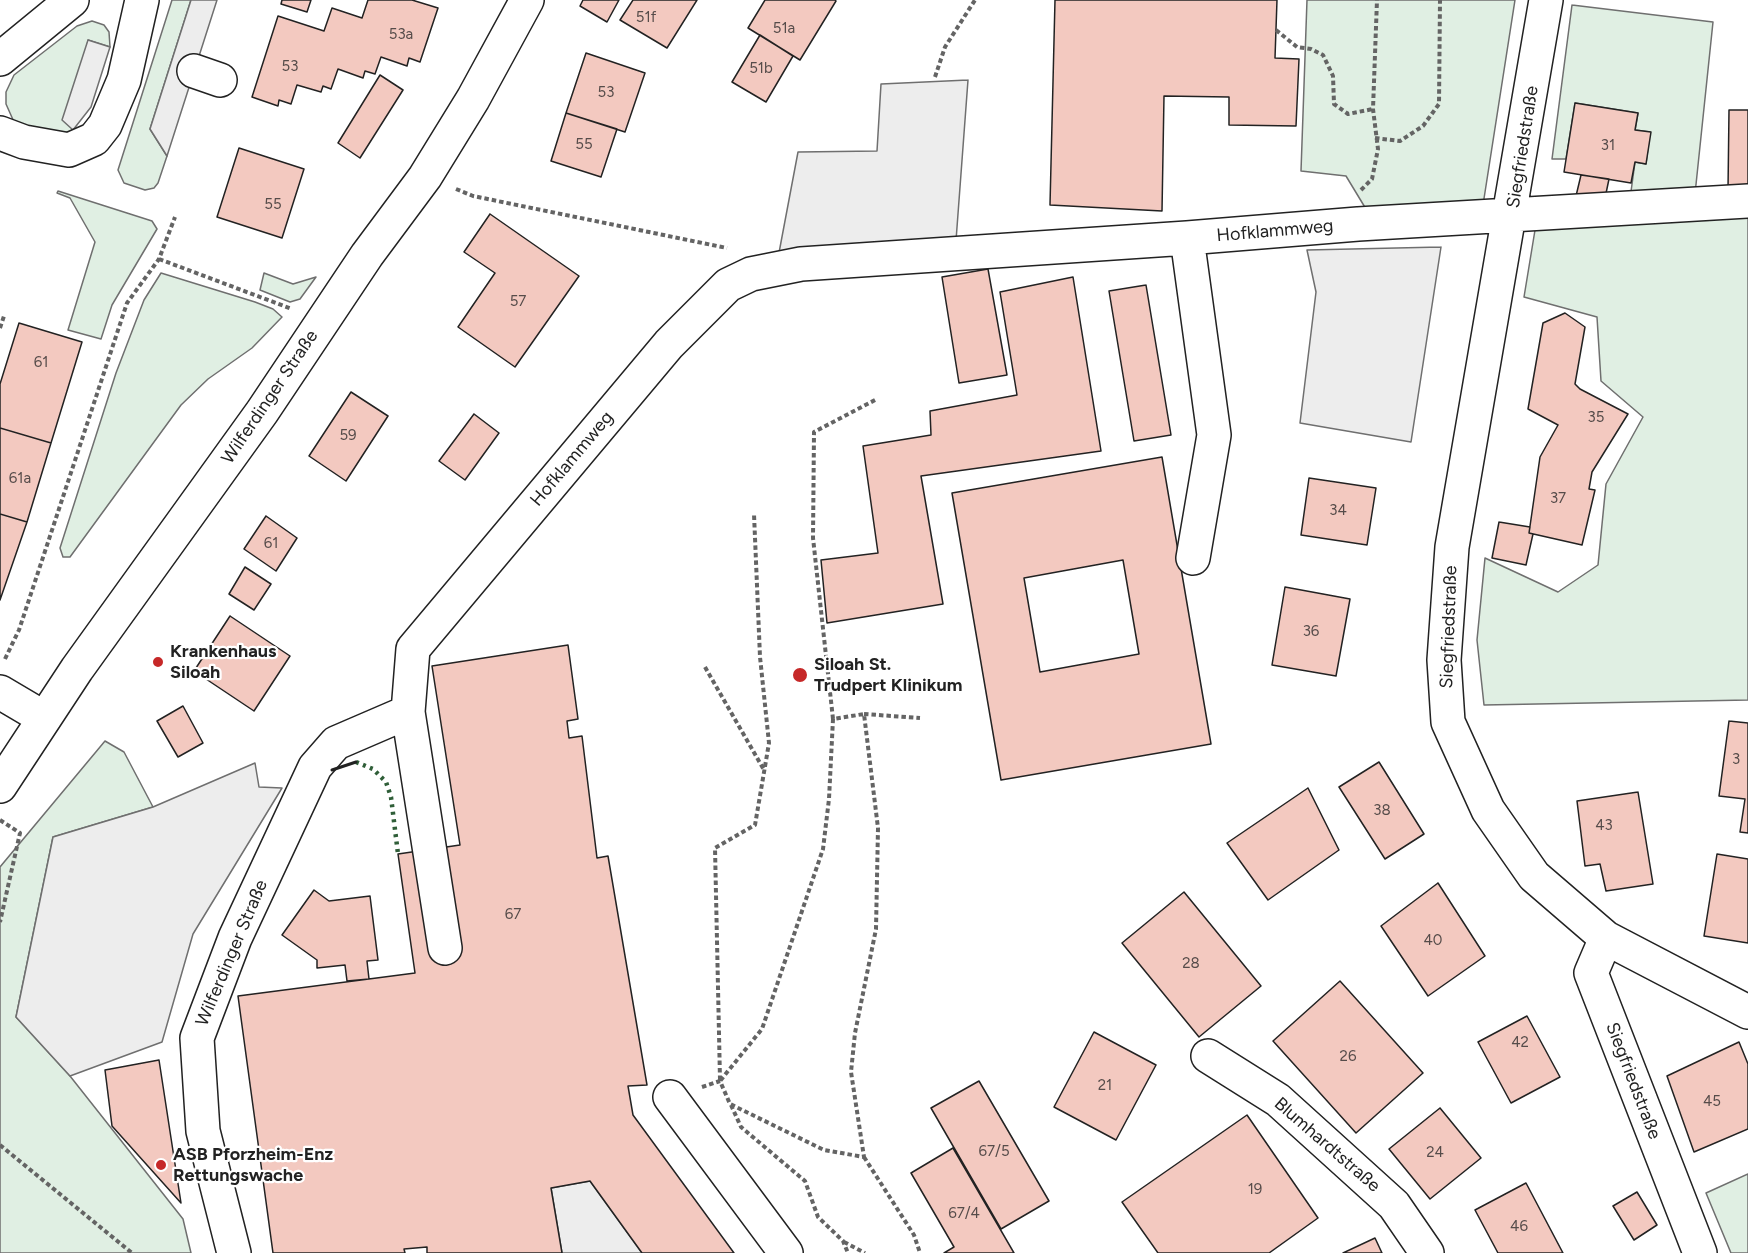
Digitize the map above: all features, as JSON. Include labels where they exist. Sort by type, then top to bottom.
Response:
[{"type":"street","points":[[0,59],[72,0]]},
{"type":"street","points":[[0,133],[24,142],[69,150],[94,139],[102,131],[113,74],[142,0]]},
{"type":"street","name":"Wilferdinger Straße","points":[[0,786],[9,752],[44,718],[262,412],[318,326],[425,177],[473,99],[527,0]]},
{"type":"street","name":"Siegfriedstraße","points":[[1546,0],[1511,217],[1452,548],[1444,660],[1448,723],[1488,810],[1534,876],[1606,938],[1591,974],[1700,1253]]},
{"type":"street","name":"Hofklammweg","points":[[445,948],[408,712],[412,649],[669,344],[728,285],[751,274],[801,264],[1187,238],[1357,236],[1511,217],[1748,201]]},
{"type":"street","points":[[1187,238],[1214,435],[1193,558]]},
{"type":"street","points":[[0,692],[44,718]]},
{"type":"street","name":"Wilferdinger Straße","points":[[234,1253],[203,1131],[197,1038],[235,938],[315,767],[336,743],[408,712]]},
{"type":"street","points":[[1606,938],[1637,957],[1748,1012]]},
{"type":"street","name":"Blumhardtstraße","points":[[1208,1056],[1278,1100],[1394,1204],[1427,1253]]},
{"type":"street","points":[[670,1097],[786,1253]]},
{"type":"path","points":[[935,77],[945,47],[975,0]]},
{"type":"path","points":[[1357,236],[1362,188],[1372,179],[1378,149],[1373,109],[1377,0]]},
{"type":"path","points":[[1375,138],[1400,141],[1423,126],[1438,104],[1440,0]]},
{"type":"path","points":[[1276,30],[1297,47],[1311,49],[1323,55],[1333,76],[1334,104],[1348,114],[1373,109]]},
{"type":"path","points":[[425,177],[473,196],[732,249]]},
{"type":"path","points":[[0,669],[15,642],[127,303],[159,259],[175,217]]},
{"type":"path","points":[[159,259],[297,311],[318,326]]},
{"type":"path","points":[[0,328],[4,316]]},
{"type":"path","points":[[670,1097],[720,1081],[762,1029],[823,849],[829,799],[833,719],[813,538],[814,432],[878,399]]},
{"type":"path","points":[[754,514],[760,657],[769,743],[755,825],[715,848],[720,1081],[741,1127],[805,1181],[818,1217],[843,1241],[865,1253]]},
{"type":"path","points":[[705,667],[765,770]]},
{"type":"path","points":[[833,719],[864,714],[920,718]]},
{"type":"path","points":[[864,714],[878,828],[876,929],[855,1033],[850,1072],[864,1157],[914,1235],[920,1253]]},
{"type":"path","points":[[0,820],[20,833],[0,922]]},
{"type":"path","points":[[730,1104],[824,1150],[864,1157]]},
{"type":"path","points":[[0,1145],[132,1253]]},
{"type":"path","points":[[843,1241],[848,1253]]},
{"type":"green space","points":[[172,0],[191,0],[150,129],[167,156],[158,183],[154,188],[145,190],[124,183],[118,170]]},
{"type":"green space","points":[[1307,0],[1515,0],[1483,205],[1369,214],[1346,176],[1301,171]]},
{"type":"green space","points":[[1572,5],[1713,22],[1695,194],[1630,199],[1635,162],[1646,164],[1650,132],[1635,130],[1638,113],[1575,103],[1566,159],[1552,159]]},
{"type":"green space","points":[[92,21],[104,25],[109,32],[110,47],[88,40],[73,130],[63,136],[14,122],[6,104],[6,92],[14,75],[77,26]]},
{"type":"green space","points":[[58,191],[152,221],[157,229],[112,305],[101,339],[68,330],[95,242],[70,198],[57,193]]},
{"type":"green space","points":[[1748,210],[1748,700],[1484,705],[1477,640],[1485,558],[1558,592],[1598,565],[1606,484],[1643,417],[1601,381],[1597,317],[1524,297],[1536,224]]},
{"type":"green space","points":[[161,273],[255,302],[273,309],[282,317],[252,348],[208,379],[181,405],[70,557],[63,557],[60,548],[116,373],[144,300]]},
{"type":"green space","points":[[264,273],[293,284],[316,277],[300,299],[290,302],[260,290]]},
{"type":"green space","points":[[105,741],[124,752],[153,807],[53,837],[16,1017],[70,1076],[183,1219],[191,1253],[0,1253],[0,867]]},
{"type":"green space","points":[[1748,1174],[1748,1253],[1731,1253],[1706,1193]]},
{"type":"shaded area","points":[[191,0],[217,0],[167,156],[150,129]]},
{"type":"shaded area","points":[[88,40],[110,47],[91,107],[73,130],[62,120]]},
{"type":"shaded area","points":[[968,80],[955,254],[778,258],[798,152],[877,151],[881,84]]},
{"type":"shaded area","points":[[1441,247],[1411,442],[1300,423],[1316,292],[1307,250]]},
{"type":"shaded area","points":[[255,763],[259,787],[282,788],[193,934],[162,1042],[70,1076],[16,1017],[53,837],[153,807]]},
{"type":"shaded area","points":[[590,1181],[642,1253],[562,1253],[551,1188]]},
{"type":"building","points":[[282,0],[311,0],[307,12],[281,4]]},
{"type":"building","points":[[368,0],[412,0],[438,8],[420,62],[409,58],[407,66],[381,57],[375,74],[365,71],[363,78],[338,69],[331,89],[323,86],[321,92],[297,85],[291,104],[279,100],[278,106],[252,97],[278,16],[324,31],[332,8],[362,18]]},
{"type":"building","points":[[583,0],[619,0],[607,22],[580,6]]},
{"type":"building","points":[[633,0],[697,0],[667,48],[620,20]]},
{"type":"building","points":[[765,0],[836,1],[800,60],[748,28]]},
{"type":"building","points":[[1055,0],[1277,0],[1275,58],[1299,59],[1296,126],[1229,125],[1229,97],[1164,96],[1162,211],[1050,205]]},
{"type":"building","points":[[760,35],[793,56],[766,102],[732,82]]},
{"type":"building","points":[[586,53],[645,73],[625,132],[566,113]]},
{"type":"building","points":[[380,75],[403,90],[360,158],[338,143]]},
{"type":"building","points":[[1575,103],[1638,113],[1635,130],[1651,132],[1646,164],[1635,162],[1631,183],[1564,172]]},
{"type":"building","points":[[1729,110],[1748,110],[1748,190],[1728,190]]},
{"type":"building","points":[[566,113],[617,129],[601,177],[551,161]]},
{"type":"building","points":[[239,148],[304,169],[282,238],[217,217]]},
{"type":"building","points":[[1581,175],[1609,179],[1604,203],[1576,196]]},
{"type":"building","points":[[490,214],[579,276],[515,367],[458,327],[495,273],[464,252]]},
{"type":"building","points":[[988,269],[1007,375],[959,383],[942,277]]},
{"type":"building","points":[[1073,277],[1101,451],[921,476],[943,604],[827,623],[821,560],[878,553],[863,446],[931,435],[930,411],[1017,395],[1000,292]]},
{"type":"building","points":[[1146,285],[1171,435],[1134,441],[1109,291]]},
{"type":"building","points":[[1565,313],[1585,327],[1575,384],[1580,389],[1628,414],[1592,472],[1589,489],[1595,490],[1582,545],[1529,533],[1540,457],[1558,425],[1528,409],[1543,323]]},
{"type":"building","points":[[19,323],[82,342],[51,443],[0,428],[0,384]]},
{"type":"building","points":[[351,392],[388,416],[346,481],[309,456]]},
{"type":"building","points":[[474,414],[499,433],[465,480],[439,461]]},
{"type":"building","points":[[0,428],[51,443],[27,522],[0,514]]},
{"type":"building","points":[[1162,457],[1211,744],[1001,780],[952,493]],"holes":[[[1123,560],[1139,654],[1040,672],[1024,578]]]},
{"type":"building","points":[[1309,478],[1376,488],[1367,545],[1301,535]]},
{"type":"building","points":[[0,514],[27,522],[0,600]]},
{"type":"building","points":[[266,516],[297,538],[276,571],[244,549]]},
{"type":"building","points":[[1499,522],[1530,527],[1529,533],[1533,534],[1526,565],[1492,558]]},
{"type":"building","points":[[245,567],[271,584],[254,610],[229,594]]},
{"type":"building","points":[[1285,587],[1350,599],[1336,676],[1272,665]]},
{"type":"building","points":[[230,616],[290,656],[254,711],[194,671]]},
{"type":"building","points":[[568,645],[578,719],[567,721],[569,738],[582,736],[597,858],[608,856],[647,1085],[628,1086],[633,1115],[734,1253],[642,1253],[590,1181],[551,1188],[562,1253],[427,1253],[427,1247],[404,1249],[405,1253],[273,1253],[238,996],[415,973],[398,854],[460,845],[432,666]]},
{"type":"building","points":[[183,706],[203,743],[178,757],[157,721]]},
{"type":"building","points":[[1729,721],[1748,723],[1748,833],[1740,832],[1745,799],[1719,796]]},
{"type":"building","points":[[1379,762],[1424,834],[1385,859],[1339,787]]},
{"type":"building","points":[[1308,788],[1339,850],[1268,900],[1227,843]]},
{"type":"building","points":[[1638,792],[1653,884],[1606,891],[1600,864],[1585,866],[1577,801]]},
{"type":"building","points":[[1717,854],[1748,859],[1748,943],[1704,936]]},
{"type":"building","points":[[1438,883],[1485,956],[1428,996],[1381,926]]},
{"type":"building","points":[[314,890],[329,901],[370,896],[378,960],[367,961],[369,979],[347,981],[345,965],[317,968],[317,960],[282,935]]},
{"type":"building","points":[[1184,892],[1261,986],[1199,1037],[1122,943]]},
{"type":"building","points":[[1340,981],[1423,1073],[1356,1133],[1273,1041]]},
{"type":"building","points":[[1527,1016],[1560,1077],[1511,1103],[1478,1042]]},
{"type":"building","points":[[1094,1032],[1156,1065],[1116,1140],[1054,1107]]},
{"type":"building","points":[[1739,1042],[1748,1064],[1748,1129],[1694,1152],[1667,1076]]},
{"type":"building","name":"ASB Pforzheim-Enz Rettungswache","points":[[159,1060],[181,1203],[112,1126],[105,1070]]},
{"type":"building","points":[[979,1081],[1049,1201],[1001,1229],[931,1108]]},
{"type":"building","points":[[1440,1108],[1481,1158],[1430,1199],[1389,1149]]},
{"type":"building","points":[[1247,1115],[1318,1218],[1269,1253],[1158,1253],[1122,1202]]},
{"type":"building","points":[[953,1148],[1014,1253],[944,1253],[954,1247],[911,1173]]},
{"type":"building","points":[[1526,1183],[1563,1253],[1498,1253],[1475,1210]]},
{"type":"building","points":[[1637,1192],[1657,1225],[1634,1240],[1613,1206]]},
{"type":"building","points":[[1375,1238],[1382,1253],[1343,1253]]},
{"type":"hedge","points":[[356,762],[373,769],[386,782],[391,797],[398,854]]},
{"type":"wall","points":[[332,770],[356,762]]},
{"type":"place","name":"Krankenhaus Siloah","points":[[158,662]]},
{"type":"place","name":"Siloah St. Trudpert Klinikum","points":[[800,675]]},
{"type":"place","name":"ASB Pforzheim-Enz Rettungswache","points":[[161,1165]]}]
